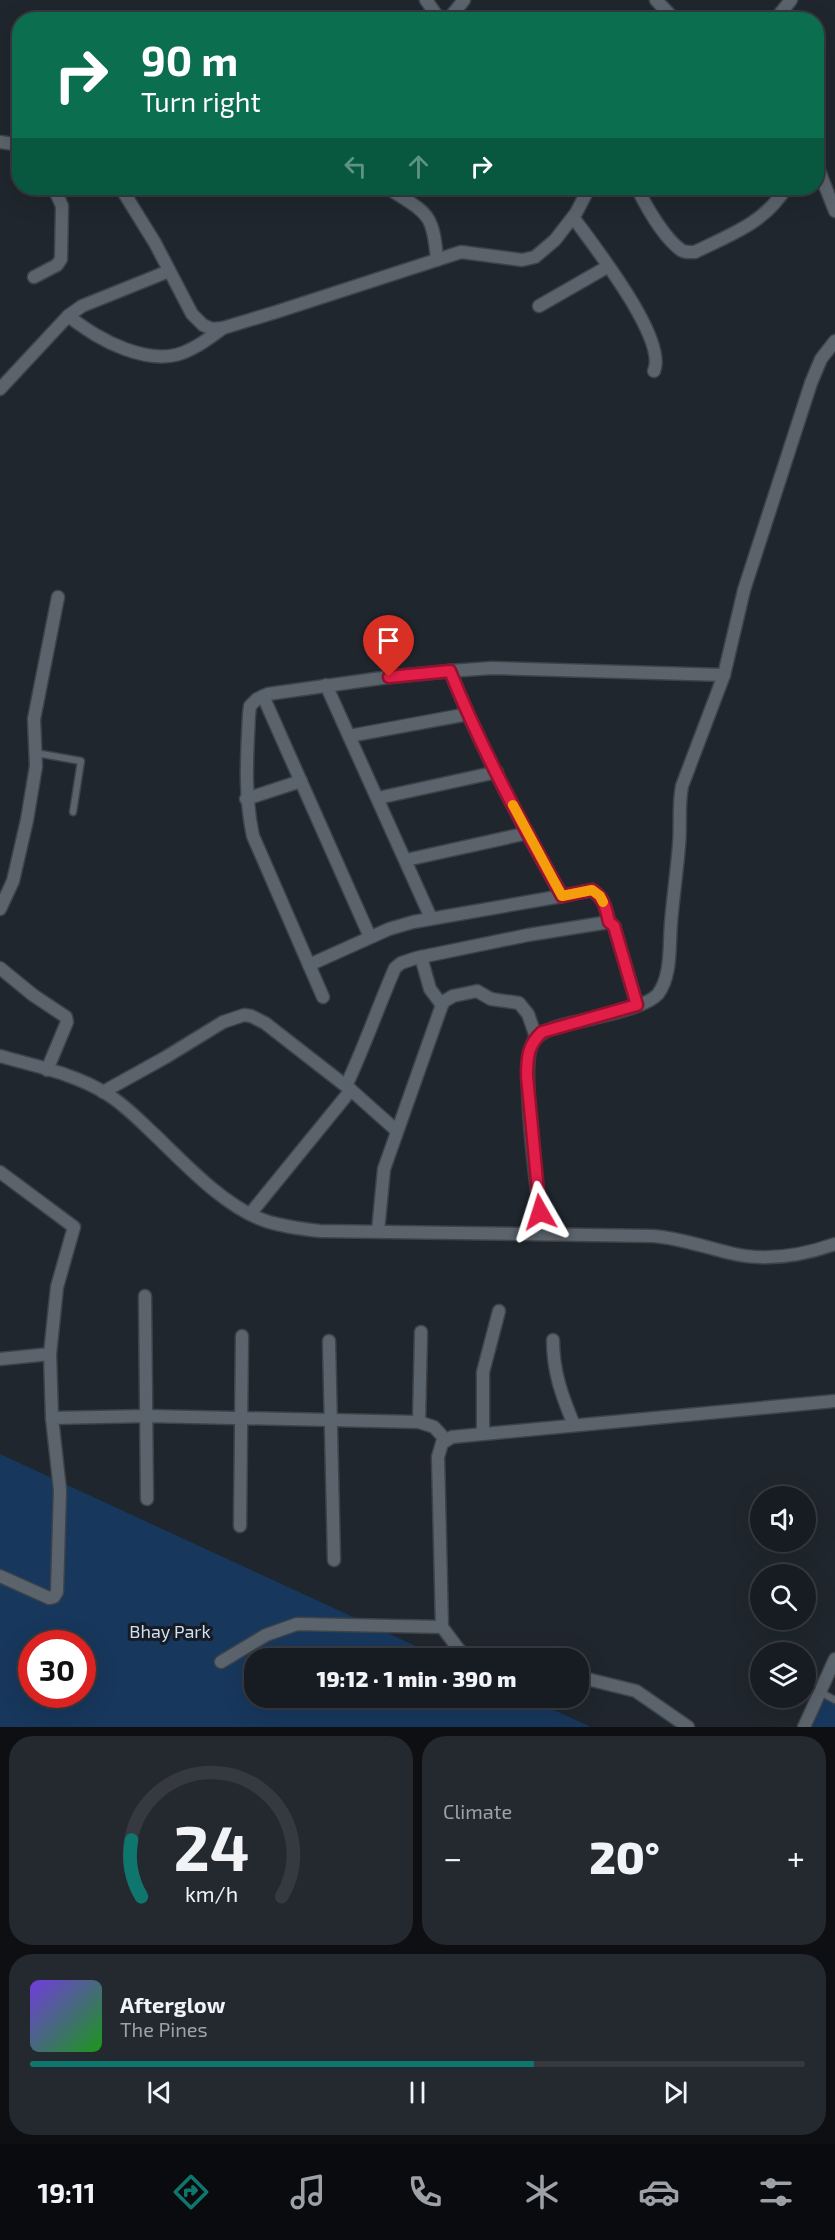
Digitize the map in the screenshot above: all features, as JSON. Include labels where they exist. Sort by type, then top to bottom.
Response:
[{"type":"street","points":[[454,12],[464,0]]},
{"type":"street","points":[[656,0],[667,12]]},
{"type":"street","points":[[781,12],[791,0]]},
{"type":"street","points":[[824,183],[835,211]]},
{"type":"street","points":[[34,277],[57,265],[61,260],[62,206],[57,195]]},
{"type":"street","points":[[125,195],[192,314],[203,325],[212,328],[223,328],[461,252],[529,259],[549,248],[573,217],[585,195]]},
{"type":"street","points":[[397,195],[430,219],[435,234],[437,260]]},
{"type":"street","points":[[641,195],[668,237],[682,250],[695,252],[763,217],[781,195]]},
{"type":"street","points":[[573,217],[638,310],[657,356],[654,371]]},
{"type":"street","points":[[539,306],[607,267]]},
{"type":"street","points":[[0,389],[68,316],[82,306],[169,271]]},
{"type":"street","points":[[68,316],[102,340],[148,358],[164,358],[181,354],[204,343],[223,328]]},
{"type":"street","points":[[542,1233],[527,1076],[529,1049],[542,1032],[637,1005],[658,994],[668,962],[682,786],[724,675],[744,590],[811,383],[821,359],[835,341]]},
{"type":"street","points":[[0,909],[13,881],[20,857],[33,787],[36,753],[34,719],[58,597]]},
{"type":"street","points":[[323,997],[253,836],[246,798],[250,706],[263,696],[326,685],[492,668],[724,675]]},
{"type":"street","points":[[450,671],[468,714],[562,896]]},
{"type":"street","points":[[326,685],[431,918]]},
{"type":"street","points":[[263,696],[370,937]]},
{"type":"street","points":[[350,736],[468,714]]},
{"type":"street","points":[[378,798],[497,772]]},
{"type":"street","points":[[246,798],[302,781]]},
{"type":"street","points":[[406,860],[528,833]]},
{"type":"street","points":[[309,965],[389,929],[431,918],[592,890],[600,896],[606,906],[609,922],[614,926],[637,1005]]},
{"type":"street","points":[[250,1214],[348,1088],[375,1013],[395,968],[401,963],[421,957],[609,922]]},
{"type":"street","points":[[421,957],[430,989],[442,1005]]},
{"type":"street","points":[[0,968],[33,995],[66,1017],[67,1022],[47,1070]]},
{"type":"street","points":[[378,1231],[384,1169],[446,999],[477,992],[491,999],[519,1003],[528,1014],[536,1038]]},
{"type":"street","points":[[103,1092],[223,1022],[244,1015],[265,1023],[348,1088],[396,1131]]},
{"type":"street","points":[[0,1056],[85,1082],[103,1092],[131,1112],[193,1171],[242,1210],[289,1227],[320,1231],[542,1233],[669,1238],[732,1254],[761,1258],[807,1253],[835,1244]]},
{"type":"street","points":[[0,1172],[74,1227],[57,1281],[50,1354],[52,1418],[60,1490],[57,1592],[54,1597],[49,1598],[0,1576]]},
{"type":"street","points":[[145,1296],[147,1499]]},
{"type":"street","points":[[483,1433],[483,1372],[499,1311]]},
{"type":"street","points":[[419,1422],[421,1332]]},
{"type":"street","points":[[240,1526],[242,1336]]},
{"type":"street","points":[[553,1340],[553,1360],[557,1383],[574,1425]]},
{"type":"street","points":[[329,1341],[334,1560]]},
{"type":"street","points":[[0,1359],[50,1354]]},
{"type":"street","points":[[458,1648],[442,1627],[438,1468],[440,1447],[446,1440],[483,1433],[835,1401]]},
{"type":"street","points":[[52,1418],[147,1416],[419,1422],[434,1427],[446,1440]]},
{"type":"street","points":[[221,1662],[266,1635],[297,1624],[442,1627]]},
{"type":"street","points":[[804,1727],[835,1659]]},
{"type":"street","points":[[589,1678],[636,1691],[688,1727]]},
{"type":"lane","points":[[36,753],[80,760],[73,812]]},
{"type":"lane","points":[[820,1692],[835,1700]]},
{"type":"green space","name":"Bhay Park","points":[[0,1454],[420,1648],[244,1648],[244,1708],[550,1708],[591,1727],[0,1727]]},
{"type":"green space","points":[[821,1696],[835,1703],[835,1727],[805,1727]]},
{"type":"slow traffic","points":[[513,805],[562,896],[592,890],[600,896],[603,902]]},
{"type":"route","points":[[389,677],[450,671],[468,714],[562,896],[592,890],[600,896],[606,906],[609,922],[614,926],[626,964],[637,1005],[542,1032],[533,1040],[529,1049],[527,1076],[540,1212]]}]
